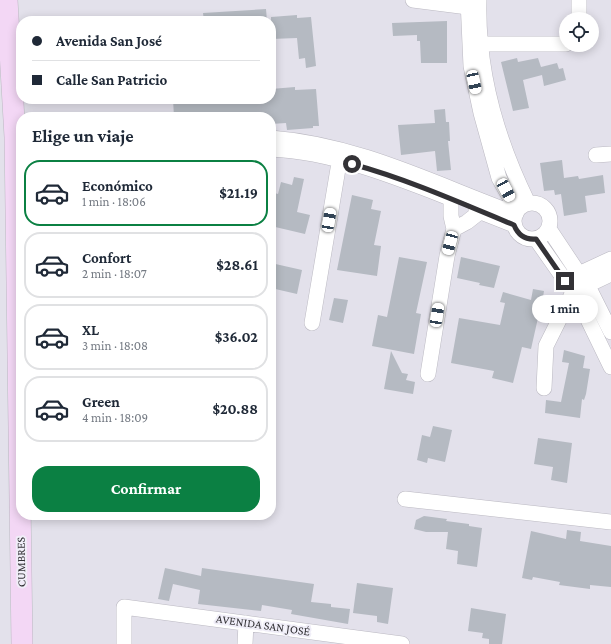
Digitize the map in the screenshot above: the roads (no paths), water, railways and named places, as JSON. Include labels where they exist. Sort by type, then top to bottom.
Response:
[{"type":"street","name":"CUMBRES","points":[[7,0],[16,116]]},
{"type":"street","points":[[413,0],[471,2],[475,44],[471,66],[479,105],[497,171],[519,213],[520,235],[530,240],[536,239],[546,233],[549,229]]},
{"type":"street","points":[[579,0],[579,12]]},
{"type":"street","points":[[475,44],[559,44]]},
{"type":"street","points":[[276,139],[340,155],[480,211],[519,213],[540,204],[548,212],[550,217],[549,229],[575,283],[611,367]]},
{"type":"street","points":[[276,149],[380,160],[519,213]]},
{"type":"street","points":[[596,155],[611,154]]},
{"type":"street","points":[[312,323],[340,155]]},
{"type":"street","points":[[428,374],[447,256],[454,229],[451,216],[451,199]]},
{"type":"street","points":[[454,229],[467,222],[480,211]]},
{"type":"street","points":[[536,239],[575,283],[591,292],[611,332]]},
{"type":"street","points":[[544,388],[546,346],[575,283],[611,259]]},
{"type":"street","points":[[575,283],[611,274]]},
{"type":"street","points":[[406,499],[611,522]]},
{"type":"street","name":"CUMBRES","points":[[21,520],[22,644]]},
{"type":"street","name":"AVENIDA SAN JOSÉ","points":[[124,644],[124,607],[246,623],[367,642],[402,644]]},
{"type":"street","points":[[245,644],[246,623]]}]
